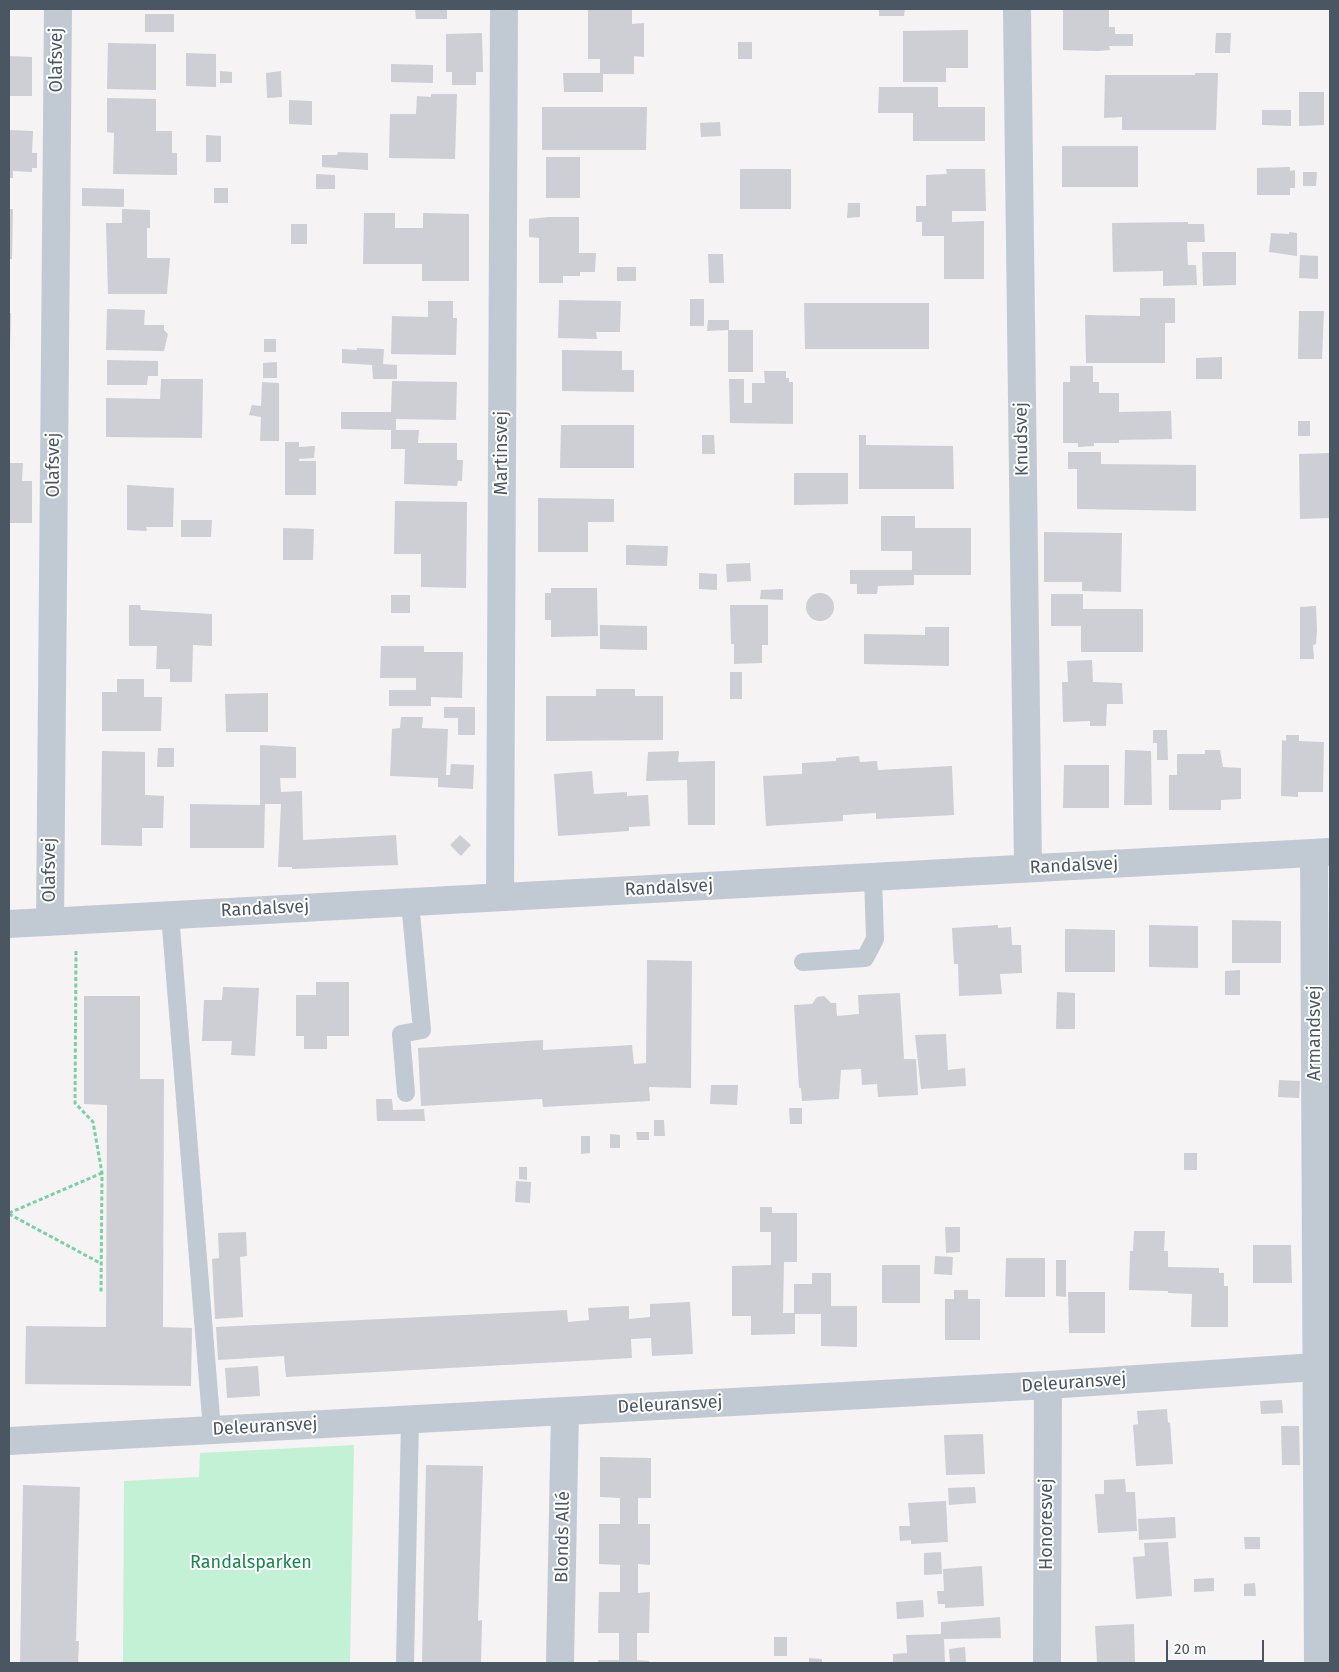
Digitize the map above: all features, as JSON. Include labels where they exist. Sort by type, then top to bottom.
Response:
[{"type":"street","name":"Olafsvej","points":[[58,9],[63,921]]},
{"type":"street","name":"Martinsvej","points":[[500,897],[504,9]]},
{"type":"street","name":"Knudsvej","points":[[1017,9],[1028,868]]},
{"type":"street","name":"Randalsvej","points":[[9,924],[1322,852]]},
{"type":"street","name":"Armandsvej","points":[[1318,1663],[1323,1366],[1322,852]]},
{"type":"street","name":"Deleuransvej","points":[[9,1441],[1048,1385],[1323,1366]]},
{"type":"street","name":"Honoresvej","points":[[1047,1663],[1048,1385]]},
{"type":"street","name":"Blonds Allé","points":[[560,1663],[566,1411]]},
{"type":"lane","points":[[804,962],[865,958],[874,939],[872,877]]},
{"type":"lane","points":[[406,1093],[401,1034],[422,1030],[410,902]]},
{"type":"lane","points":[[170,914],[212,1430]]},
{"type":"lane","points":[[405,1663],[410,1419]]},
{"type":"path","points":[[63,921],[75,1103],[93,1122],[102,1173],[101,1293]]},
{"type":"path","points":[[9,1213],[102,1173]]},
{"type":"path","points":[[9,1213],[100,1263]]},
{"type":"green space","name":"Randalsparken","points":[[354,1445],[350,1663],[123,1663],[124,1481],[199,1477],[200,1453]]},
{"type":"building","points":[[415,9],[447,9],[447,19],[416,19]]},
{"type":"building","points":[[588,9],[632,9],[632,24],[644,23],[644,57],[634,56],[634,74],[603,74],[603,92],[564,92],[563,73],[600,73],[600,59],[588,59]]},
{"type":"building","points":[[879,9],[905,9],[904,16],[879,16]]},
{"type":"building","points":[[1063,9],[1109,9],[1109,27],[1115,27],[1115,34],[1133,34],[1133,46],[1109,46],[1110,50],[1098,51],[1063,50]]},
{"type":"building","points":[[145,14],[174,14],[174,32],[145,32]]},
{"type":"building","points":[[968,30],[968,68],[946,68],[946,82],[903,82],[903,31]]},
{"type":"building","points":[[482,33],[483,72],[476,72],[476,85],[452,85],[452,72],[446,72],[446,34]]},
{"type":"building","points":[[1216,33],[1231,33],[1230,53],[1215,53]]},
{"type":"building","points":[[738,42],[752,42],[752,59],[738,59]]},
{"type":"building","points":[[108,43],[156,44],[156,90],[107,89]]},
{"type":"building","points":[[186,53],[216,54],[216,87],[186,86]]},
{"type":"building","points":[[9,56],[32,57],[32,96],[9,96]]},
{"type":"building","points":[[391,64],[433,65],[433,83],[391,82]]},
{"type":"building","points":[[220,71],[232,72],[232,83],[220,83]]},
{"type":"building","points":[[281,71],[282,97],[267,98],[266,73]]},
{"type":"building","points":[[1195,73],[1218,73],[1216,130],[1122,130],[1122,117],[1104,118],[1105,75],[1195,75]]},
{"type":"building","points":[[879,87],[938,87],[938,107],[985,107],[985,141],[913,141],[913,113],[878,113]]},
{"type":"building","points":[[1299,92],[1324,92],[1324,125],[1299,126]]},
{"type":"building","points":[[431,94],[457,94],[455,159],[389,158],[390,114],[416,114],[417,96],[431,97]]},
{"type":"building","points":[[107,98],[156,99],[156,131],[172,131],[172,153],[177,153],[177,175],[113,174],[114,133],[107,132]]},
{"type":"building","points":[[289,100],[312,101],[312,125],[289,124]]},
{"type":"building","points":[[542,107],[647,107],[646,150],[542,150]]},
{"type":"building","points":[[1262,110],[1291,110],[1291,126],[1262,125]]},
{"type":"building","points":[[720,122],[721,136],[701,137],[700,123]]},
{"type":"building","points":[[9,130],[33,131],[32,153],[37,153],[37,168],[32,168],[32,172],[13,171],[13,178],[9,178]]},
{"type":"building","points":[[206,135],[221,136],[221,162],[206,162]]},
{"type":"building","points":[[1062,146],[1138,146],[1138,187],[1062,187]]},
{"type":"building","points":[[338,152],[368,153],[368,170],[322,167],[322,155],[337,155]]},
{"type":"building","points":[[546,157],[580,157],[580,198],[546,198]]},
{"type":"building","points":[[1290,167],[1290,171],[1295,170],[1295,188],[1290,188],[1290,195],[1257,195],[1257,168]]},
{"type":"building","points":[[740,169],[791,169],[791,209],[740,209]]},
{"type":"building","points":[[946,169],[985,169],[986,211],[952,211],[952,222],[984,221],[984,279],[944,279],[944,236],[922,236],[922,222],[916,222],[916,206],[926,206],[926,175],[947,174]]},
{"type":"building","points":[[1303,172],[1317,172],[1316,186],[1303,186]]},
{"type":"building","points":[[316,174],[335,175],[335,189],[316,189]]},
{"type":"building","points":[[82,188],[124,189],[124,207],[82,206]]},
{"type":"building","points":[[214,188],[228,188],[228,203],[214,203]]},
{"type":"building","points":[[848,203],[860,203],[860,217],[847,218]]},
{"type":"building","points":[[9,209],[13,209],[12,259],[9,259]]},
{"type":"building","points":[[122,209],[150,210],[150,228],[147,228],[147,258],[170,258],[167,294],[108,294],[106,223],[122,223]]},
{"type":"building","points":[[364,213],[395,213],[395,228],[423,228],[423,213],[469,214],[469,281],[422,281],[422,264],[363,264]]},
{"type":"building","points":[[579,217],[579,253],[596,253],[595,272],[580,272],[580,276],[563,276],[563,283],[539,283],[539,238],[529,237],[529,219]]},
{"type":"building","points":[[1188,222],[1188,224],[1204,224],[1205,242],[1187,242],[1188,265],[1196,265],[1197,285],[1163,286],[1163,271],[1113,272],[1112,223]]},
{"type":"building","points":[[291,224],[307,224],[307,244],[291,244]]},
{"type":"building","points":[[1289,232],[1297,233],[1297,256],[1269,252],[1271,233],[1289,234]]},
{"type":"building","points":[[1202,252],[1236,252],[1236,285],[1203,286]]},
{"type":"building","points":[[708,254],[723,254],[724,283],[709,283]]},
{"type":"building","points":[[1300,255],[1318,256],[1318,279],[1299,278]]},
{"type":"building","points":[[617,267],[636,267],[636,281],[617,281]]},
{"type":"building","points":[[1140,298],[1175,298],[1175,323],[1165,323],[1165,363],[1086,363],[1085,315],[1140,316]]},
{"type":"building","points":[[690,299],[704,299],[704,326],[690,326]]},
{"type":"building","points":[[559,300],[621,301],[620,332],[596,332],[597,339],[558,338]]},
{"type":"building","points":[[428,301],[453,301],[453,318],[457,318],[456,355],[391,354],[392,316],[428,317]]},
{"type":"building","points":[[804,303],[929,303],[929,349],[805,349]]},
{"type":"building","points":[[107,309],[145,310],[144,325],[164,325],[164,330],[168,334],[164,351],[106,350]]},
{"type":"building","points":[[1299,311],[1324,311],[1322,359],[1298,359]]},
{"type":"building","points":[[9,313],[11,313],[10,350],[9,350]]},
{"type":"building","points":[[708,320],[729,320],[729,330],[753,330],[753,372],[728,372],[728,330],[707,331]]},
{"type":"building","points":[[264,339],[276,339],[276,352],[264,352]]},
{"type":"building","points":[[357,348],[384,349],[383,364],[397,365],[397,379],[373,379],[372,365],[342,363],[342,349],[357,350]]},
{"type":"building","points":[[562,350],[622,351],[622,370],[634,370],[634,392],[562,391]]},
{"type":"building","points":[[1222,357],[1222,379],[1196,379],[1196,358]]},
{"type":"building","points":[[107,360],[158,361],[158,376],[148,376],[147,385],[107,385]]},
{"type":"building","points":[[277,362],[277,378],[263,378],[263,363]]},
{"type":"building","points":[[1070,366],[1093,366],[1093,382],[1099,382],[1099,393],[1119,393],[1119,412],[1171,411],[1172,439],[1119,440],[1119,443],[1094,443],[1094,446],[1078,447],[1078,443],[1063,443],[1063,382],[1070,382]]},
{"type":"building","points":[[764,371],[786,371],[786,378],[789,378],[789,382],[793,382],[793,424],[730,423],[729,379],[744,379],[744,403],[752,403],[752,383],[765,383]]},
{"type":"building","points":[[161,379],[203,379],[202,438],[106,437],[106,398],[160,399]]},
{"type":"building","points":[[392,381],[457,382],[456,420],[396,419],[396,430],[419,430],[418,443],[457,443],[457,460],[463,460],[462,481],[458,481],[457,486],[404,484],[405,449],[391,449],[391,430],[341,429],[341,412],[391,412]]},
{"type":"building","points":[[262,382],[279,383],[279,441],[260,441],[261,417],[249,415],[252,405],[261,406]]},
{"type":"building","points":[[1298,421],[1310,421],[1310,436],[1298,436]]},
{"type":"building","points":[[561,425],[634,425],[634,468],[560,468]]},
{"type":"building","points":[[702,435],[714,435],[715,454],[702,454]]},
{"type":"building","points":[[859,435],[866,435],[866,445],[953,446],[954,489],[859,489]]},
{"type":"building","points":[[285,442],[299,442],[299,447],[315,446],[314,458],[299,459],[299,461],[316,461],[316,495],[285,495]]},
{"type":"building","points":[[1068,452],[1101,452],[1101,464],[1196,465],[1196,511],[1077,509],[1077,469],[1068,469]]},
{"type":"building","points":[[1330,453],[1330,518],[1300,519],[1299,454]]},
{"type":"building","points":[[9,463],[23,463],[22,481],[32,481],[32,523],[9,523]]},
{"type":"building","points":[[794,473],[848,473],[848,504],[794,505]]},
{"type":"building","points":[[127,485],[174,488],[173,527],[146,527],[147,531],[127,530]]},
{"type":"building","points":[[538,498],[614,499],[614,522],[588,522],[588,552],[538,552]]},
{"type":"building","points":[[395,501],[467,502],[466,588],[421,587],[421,554],[394,554]]},
{"type":"building","points":[[881,516],[915,516],[915,528],[971,528],[971,575],[914,575],[914,585],[878,586],[877,594],[857,594],[857,584],[850,584],[850,570],[912,570],[912,551],[881,551]]},
{"type":"building","points":[[181,520],[212,520],[211,537],[181,537]]},
{"type":"building","points":[[283,528],[314,529],[313,560],[283,560]]},
{"type":"building","points":[[1044,532],[1122,533],[1121,592],[1082,591],[1082,582],[1044,582]]},
{"type":"building","points":[[626,545],[668,546],[667,566],[626,565]]},
{"type":"building","points":[[750,563],[751,581],[727,582],[726,564]]},
{"type":"building","points":[[699,573],[717,574],[717,590],[699,589]]},
{"type":"building","points":[[551,588],[597,588],[598,636],[551,637],[551,620],[545,620],[545,593],[551,593]]},
{"type":"building","points":[[783,589],[783,600],[760,599],[761,590]]},
{"type":"building","points":[[820,593],[830,597],[834,607],[830,617],[820,621],[810,617],[806,607],[810,597]]},
{"type":"building","points":[[1051,594],[1083,594],[1083,609],[1143,609],[1143,652],[1081,652],[1081,626],[1051,626]]},
{"type":"building","points":[[391,595],[410,595],[410,613],[391,613]]},
{"type":"building","points":[[129,605],[140,605],[141,610],[212,614],[212,646],[193,645],[192,682],[170,682],[170,669],[156,669],[157,646],[129,646]]},
{"type":"building","points":[[730,605],[768,605],[768,645],[762,645],[762,663],[734,664],[734,644],[731,644]]},
{"type":"building","points":[[1316,606],[1317,630],[1316,644],[1313,645],[1314,659],[1300,659],[1300,607]]},
{"type":"building","points":[[600,625],[647,626],[647,650],[600,649]]},
{"type":"building","points":[[925,627],[949,627],[949,666],[864,664],[864,634],[925,635]]},
{"type":"building","points":[[381,646],[424,646],[424,652],[463,652],[462,698],[431,697],[431,706],[389,706],[389,690],[416,690],[416,678],[380,678]]},
{"type":"building","points":[[1092,660],[1093,682],[1122,683],[1123,704],[1107,704],[1106,726],[1090,726],[1090,721],[1063,722],[1062,682],[1068,682],[1067,661]]},
{"type":"building","points":[[730,672],[742,672],[742,699],[730,699]]},
{"type":"building","points":[[117,679],[144,679],[144,697],[162,697],[161,731],[102,731],[102,692],[117,692]]},
{"type":"building","points":[[596,689],[635,689],[635,696],[663,696],[663,740],[546,741],[546,696],[596,696]]},
{"type":"building","points":[[268,693],[268,732],[226,732],[225,694]]},
{"type":"building","points":[[444,707],[475,707],[475,735],[458,735],[458,718],[444,718]]},
{"type":"building","points":[[401,717],[423,717],[422,728],[448,729],[446,775],[450,775],[451,764],[474,765],[473,789],[438,787],[438,778],[390,776],[392,729],[400,728]]},
{"type":"building","points":[[1153,730],[1167,730],[1168,760],[1157,760],[1157,743],[1153,743]]},
{"type":"building","points":[[1286,735],[1299,735],[1299,741],[1324,742],[1323,792],[1298,792],[1298,797],[1281,796],[1282,740],[1286,741]]},
{"type":"building","points":[[260,745],[296,747],[296,778],[280,778],[281,792],[302,791],[303,840],[396,835],[398,865],[292,869],[292,867],[278,867],[281,804],[265,804],[264,848],[190,848],[190,804],[260,805]]},
{"type":"building","points":[[158,748],[174,748],[174,767],[157,767]]},
{"type":"building","points":[[1125,750],[1151,751],[1152,805],[1124,805]]},
{"type":"building","points":[[1205,750],[1220,750],[1223,767],[1241,768],[1241,799],[1221,800],[1221,810],[1169,810],[1169,775],[1177,775],[1177,754],[1205,754]]},
{"type":"building","points":[[102,751],[145,752],[145,795],[164,796],[163,828],[142,828],[142,846],[101,845]]},
{"type":"building","points":[[679,751],[678,762],[715,761],[715,825],[688,825],[687,780],[646,781],[648,752]]},
{"type":"building","points":[[859,756],[860,762],[877,761],[878,770],[952,766],[954,815],[876,819],[876,813],[843,815],[843,821],[766,826],[763,776],[802,774],[802,763],[836,761],[836,758]]},
{"type":"building","points":[[1064,765],[1109,765],[1109,808],[1063,808]]},
{"type":"building","points":[[592,771],[594,794],[627,792],[627,796],[648,795],[650,826],[629,827],[629,831],[558,836],[554,774]]},
{"type":"building","points":[[460,835],[471,845],[461,856],[450,845]]},
{"type":"building","points":[[1232,920],[1281,921],[1281,963],[1232,963]]},
{"type":"building","points":[[998,925],[998,928],[1011,927],[1012,945],[1021,945],[1022,973],[1000,974],[1002,994],[959,996],[958,964],[954,964],[952,928]]},
{"type":"building","points":[[1149,925],[1198,926],[1198,968],[1149,967]]},
{"type":"building","points":[[1065,929],[1115,930],[1115,972],[1065,972]]},
{"type":"building","points":[[647,960],[692,961],[691,1088],[649,1087],[650,1101],[543,1107],[542,1099],[421,1106],[418,1048],[543,1040],[543,1050],[632,1045],[634,1064],[646,1063]]},
{"type":"building","points":[[1240,970],[1240,995],[1225,995],[1225,971]]},
{"type":"building","points":[[316,982],[349,982],[349,1036],[327,1036],[327,1049],[304,1049],[304,1036],[296,1036],[296,995],[316,995]]},
{"type":"building","points":[[223,987],[259,988],[255,1056],[231,1055],[232,1041],[202,1041],[204,1000],[222,1000]]},
{"type":"building","points":[[1057,992],[1075,993],[1075,1029],[1056,1029]]},
{"type":"building","points":[[900,993],[904,1059],[916,1059],[918,1095],[878,1097],[877,1084],[862,1085],[861,1069],[841,1070],[839,1099],[802,1101],[801,1088],[799,1088],[794,1005],[812,1004],[817,997],[824,996],[831,1003],[836,1003],[837,1016],[859,1014],[858,995]]},
{"type":"building","points":[[84,996],[140,996],[140,1079],[164,1079],[163,1327],[192,1328],[191,1386],[25,1384],[26,1326],[106,1327],[107,1105],[84,1104]]},
{"type":"building","points":[[946,1034],[948,1070],[965,1068],[966,1086],[921,1089],[915,1035]]},
{"type":"building","points":[[1279,1080],[1300,1081],[1299,1098],[1278,1097]]},
{"type":"building","points":[[711,1085],[738,1085],[737,1105],[710,1104]]},
{"type":"building","points":[[376,1099],[392,1099],[393,1110],[424,1109],[425,1121],[377,1121]]},
{"type":"building","points":[[789,1108],[802,1108],[802,1124],[790,1124]]},
{"type":"building","points":[[654,1120],[664,1120],[665,1136],[654,1136]]},
{"type":"building","points":[[636,1132],[649,1132],[649,1140],[637,1140]]},
{"type":"building","points":[[610,1134],[620,1135],[620,1148],[610,1148]]},
{"type":"building","points":[[581,1136],[590,1136],[590,1153],[581,1154]]},
{"type":"building","points":[[1184,1153],[1197,1153],[1197,1170],[1184,1170]]},
{"type":"building","points":[[519,1167],[527,1167],[527,1180],[519,1179]]},
{"type":"building","points":[[516,1181],[531,1182],[530,1203],[515,1202]]},
{"type":"building","points":[[760,1207],[772,1207],[772,1213],[797,1213],[797,1262],[784,1262],[783,1313],[794,1313],[794,1284],[812,1284],[812,1273],[831,1273],[831,1306],[857,1306],[857,1347],[821,1346],[821,1314],[795,1314],[795,1334],[751,1335],[751,1316],[732,1316],[732,1266],[771,1265],[771,1232],[760,1232]]},
{"type":"building","points":[[945,1227],[960,1227],[960,1252],[946,1253]]},
{"type":"building","points":[[1134,1231],[1165,1231],[1164,1251],[1168,1251],[1168,1267],[1219,1268],[1219,1273],[1224,1273],[1224,1286],[1228,1286],[1228,1327],[1191,1327],[1192,1294],[1129,1290],[1130,1251],[1133,1251]]},
{"type":"building","points":[[246,1232],[247,1256],[240,1257],[243,1317],[215,1319],[212,1259],[219,1258],[218,1233]]},
{"type":"building","points":[[1253,1245],[1291,1245],[1292,1283],[1253,1283]]},
{"type":"building","points":[[935,1256],[953,1257],[952,1275],[934,1274]]},
{"type":"building","points":[[1006,1258],[1045,1258],[1045,1297],[1005,1297]]},
{"type":"building","points":[[1056,1260],[1066,1260],[1066,1297],[1056,1296]]},
{"type":"building","points":[[882,1265],[920,1265],[920,1303],[882,1303]]},
{"type":"building","points":[[954,1290],[968,1290],[968,1299],[980,1299],[980,1340],[945,1340],[945,1299],[954,1299]]},
{"type":"building","points":[[1068,1292],[1105,1292],[1105,1333],[1069,1333]]},
{"type":"building","points":[[690,1302],[693,1354],[652,1356],[651,1338],[631,1339],[632,1358],[286,1377],[284,1356],[218,1360],[216,1327],[567,1310],[568,1322],[589,1320],[588,1308],[629,1306],[629,1319],[650,1317],[650,1304]]},
{"type":"building","points":[[258,1366],[260,1396],[227,1398],[225,1368]]},
{"type":"building","points":[[1282,1400],[1283,1413],[1261,1414],[1260,1401]]},
{"type":"building","points":[[1167,1409],[1168,1423],[1170,1422],[1173,1464],[1136,1466],[1133,1425],[1138,1424],[1137,1411]]},
{"type":"building","points":[[1281,1426],[1299,1426],[1300,1465],[1282,1465]]},
{"type":"building","points":[[983,1434],[985,1474],[946,1475],[944,1435]]},
{"type":"building","points":[[600,1457],[651,1458],[651,1498],[638,1498],[638,1524],[650,1524],[650,1565],[638,1564],[638,1593],[650,1592],[649,1633],[637,1633],[637,1660],[649,1661],[649,1663],[598,1663],[598,1660],[619,1660],[619,1633],[598,1633],[599,1592],[620,1592],[620,1565],[599,1564],[599,1524],[620,1524],[620,1498],[600,1497]]},
{"type":"building","points":[[426,1465],[483,1466],[478,1621],[482,1620],[481,1663],[422,1663]]},
{"type":"building","points":[[1125,1479],[1126,1492],[1135,1492],[1137,1531],[1098,1533],[1095,1494],[1104,1494],[1104,1480]]},
{"type":"building","points":[[23,1485],[80,1487],[76,1641],[79,1641],[78,1663],[20,1663]]},
{"type":"building","points":[[975,1487],[976,1503],[949,1505],[948,1488]]},
{"type":"building","points":[[946,1501],[948,1542],[911,1544],[911,1540],[900,1541],[899,1526],[910,1526],[908,1503]]},
{"type":"building","points":[[1175,1517],[1176,1538],[1139,1540],[1138,1519]]},
{"type":"building","points":[[1244,1537],[1260,1537],[1260,1549],[1245,1549]]},
{"type":"building","points":[[1168,1542],[1172,1596],[1136,1599],[1133,1557],[1145,1556],[1144,1543]]},
{"type":"building","points":[[941,1552],[942,1574],[924,1575],[924,1553]]},
{"type":"building","points":[[982,1566],[984,1606],[945,1608],[945,1604],[938,1604],[937,1591],[944,1591],[943,1569]]},
{"type":"building","points":[[1214,1578],[1214,1591],[1194,1592],[1194,1579]]},
{"type":"building","points":[[1255,1583],[1256,1596],[1244,1596],[1244,1584]]},
{"type":"building","points":[[923,1600],[924,1617],[897,1619],[896,1602]]},
{"type":"building","points":[[1000,1617],[1001,1638],[944,1639],[945,1663],[893,1663],[893,1654],[907,1653],[906,1635],[941,1634],[941,1622]]},
{"type":"building","points":[[1134,1624],[1135,1663],[1097,1663],[1095,1626]]},
{"type":"building","points":[[774,1637],[787,1637],[787,1656],[774,1656]]},
{"type":"building","points":[[965,1647],[966,1663],[950,1663],[949,1649]]},
{"type":"building","points":[[809,1658],[822,1659],[822,1663],[809,1663]]}]
